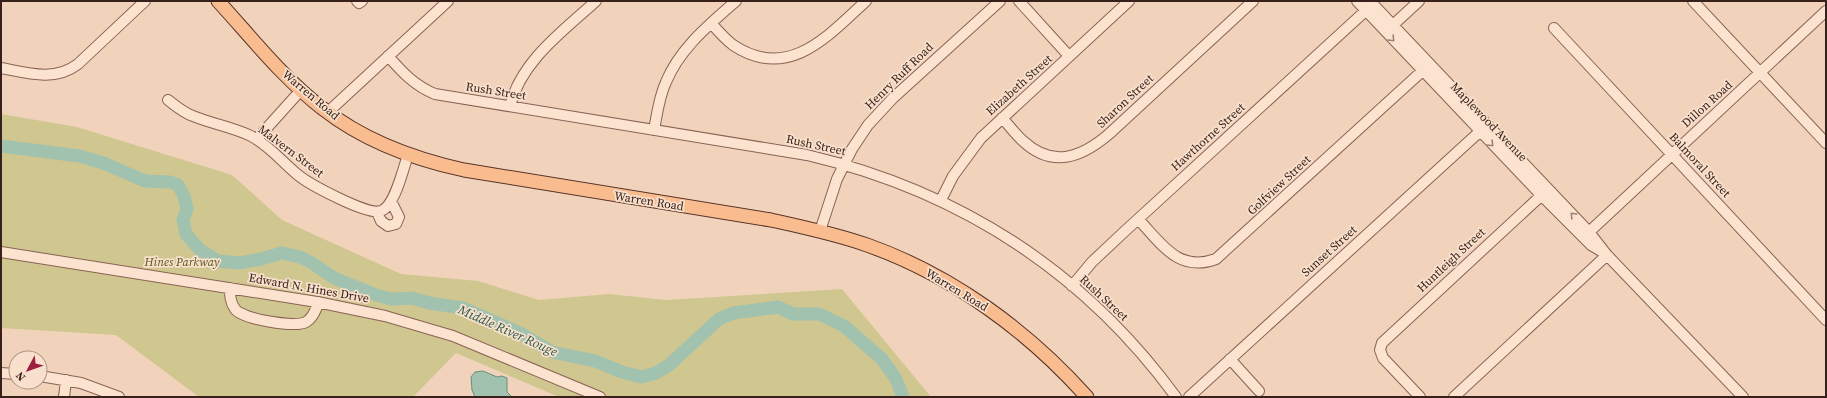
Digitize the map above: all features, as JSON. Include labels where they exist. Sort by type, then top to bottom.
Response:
[{"type":"main road","name":"Warren Road","points":[[218,1],[301,90],[328,112],[368,137],[408,155],[464,170],[771,220],[820,231],[868,246],[898,257],[928,272],[972,298],[1037,347],[1087,397]]},
{"type":"street","points":[[1,68],[42,75],[55,75],[67,71],[78,64],[145,1]]},
{"type":"street","points":[[328,112],[448,1]]},
{"type":"street","points":[[510,106],[512,98],[522,78],[538,55],[596,1]]},
{"type":"street","points":[[654,130],[661,95],[671,70],[690,44],[736,1]]},
{"type":"street","points":[[711,23],[725,38],[743,51],[761,57],[779,59],[804,52],[816,46],[866,1]]},
{"type":"street","name":"Henry Ruff Road","points":[[820,231],[837,179],[861,134],[889,101],[1000,1]]},
{"type":"street","points":[[1019,1],[1069,56]]},
{"type":"street","name":"Elizabeth Street","points":[[941,200],[953,176],[981,138],[1129,1]]},
{"type":"street","name":"Sharon Street","points":[[1002,118],[1023,141],[1042,153],[1064,157],[1088,150],[1109,134],[1253,1]]},
{"type":"street","name":"Maplewood Avenue","points":[[1356,1],[1369,5],[1393,25],[1426,68]]},
{"type":"street","points":[[1393,25],[1419,1]]},
{"type":"street","points":[[1694,1],[1826,143]]},
{"type":"street","name":"Maplewood Avenue","points":[[1369,5],[1426,68],[1544,192],[1591,245],[1608,255]]},
{"type":"street","name":"Hawthorne Street","points":[[1072,286],[1098,257],[1138,218],[1369,5]]},
{"type":"street","name":"Dillon Road","points":[[1589,232],[1826,11]]},
{"type":"street","name":"Balmoral Street","points":[[1554,28],[1826,320]]},
{"type":"street","name":"Rush Street","points":[[388,56],[411,80],[429,91],[442,96],[785,151],[844,164],[941,200],[1013,241],[1072,286],[1132,343],[1176,397]]},
{"type":"street","name":"Golfview Street","points":[[1138,218],[1170,252],[1179,259],[1198,263],[1216,259],[1426,68]]},
{"type":"street","points":[[257,139],[301,90]]},
{"type":"street","name":"Malvern Street","points":[[168,100],[194,117],[226,126],[257,139],[298,175],[311,184],[368,211],[377,212]]},
{"type":"street","name":"Sunset Street","points":[[1189,397],[1483,128]]},
{"type":"street","points":[[391,201],[399,218],[396,224],[388,226],[381,222],[377,212],[388,207],[408,155]]},
{"type":"street","name":"Maplewood Avenue","points":[[1544,192],[1589,232],[1608,255],[1744,397]]},
{"type":"street","name":"Huntleigh Street","points":[[1420,397],[1381,354],[1380,347],[1384,340],[1544,192]]},
{"type":"street","name":"Edward N. Hines Drive","points":[[1,252],[319,302],[385,316],[453,336],[600,397]]},
{"type":"street","points":[[1454,397],[1608,255]]},
{"type":"street","points":[[230,288],[231,300],[235,310],[243,315],[270,322],[297,325],[306,322],[313,315],[319,302]]},
{"type":"street","points":[[1230,359],[1259,391]]},
{"type":"street","points":[[48,377],[91,386],[119,397]]},
{"type":"street","points":[[64,397],[66,380]]},
{"type":"green space","name":"Hines Parkway","points":[[1,114],[77,127],[232,175],[282,220],[401,274],[478,281],[539,300],[609,294],[666,300],[842,289],[931,397],[559,397],[456,353],[413,397],[199,397],[116,335],[1,328]]},
{"type":"shaded area","points":[[483,371],[497,377],[502,376],[507,378],[507,392],[512,397],[475,397],[472,390],[471,377],[475,372]]},
{"type":"waterway","name":"Middle River Rouge","points":[[1,146],[79,156],[103,163],[145,181],[170,182],[178,185],[184,196],[187,209],[183,220],[186,234],[200,250],[218,261],[240,263],[282,253],[300,257],[312,263],[334,278],[376,295],[391,299],[412,298],[429,303],[463,308],[522,334],[552,352],[595,361],[622,372],[641,377],[656,373],[669,365],[719,319],[733,313],[778,307],[793,314],[819,314],[844,326],[882,359],[896,379],[903,397]]}]
